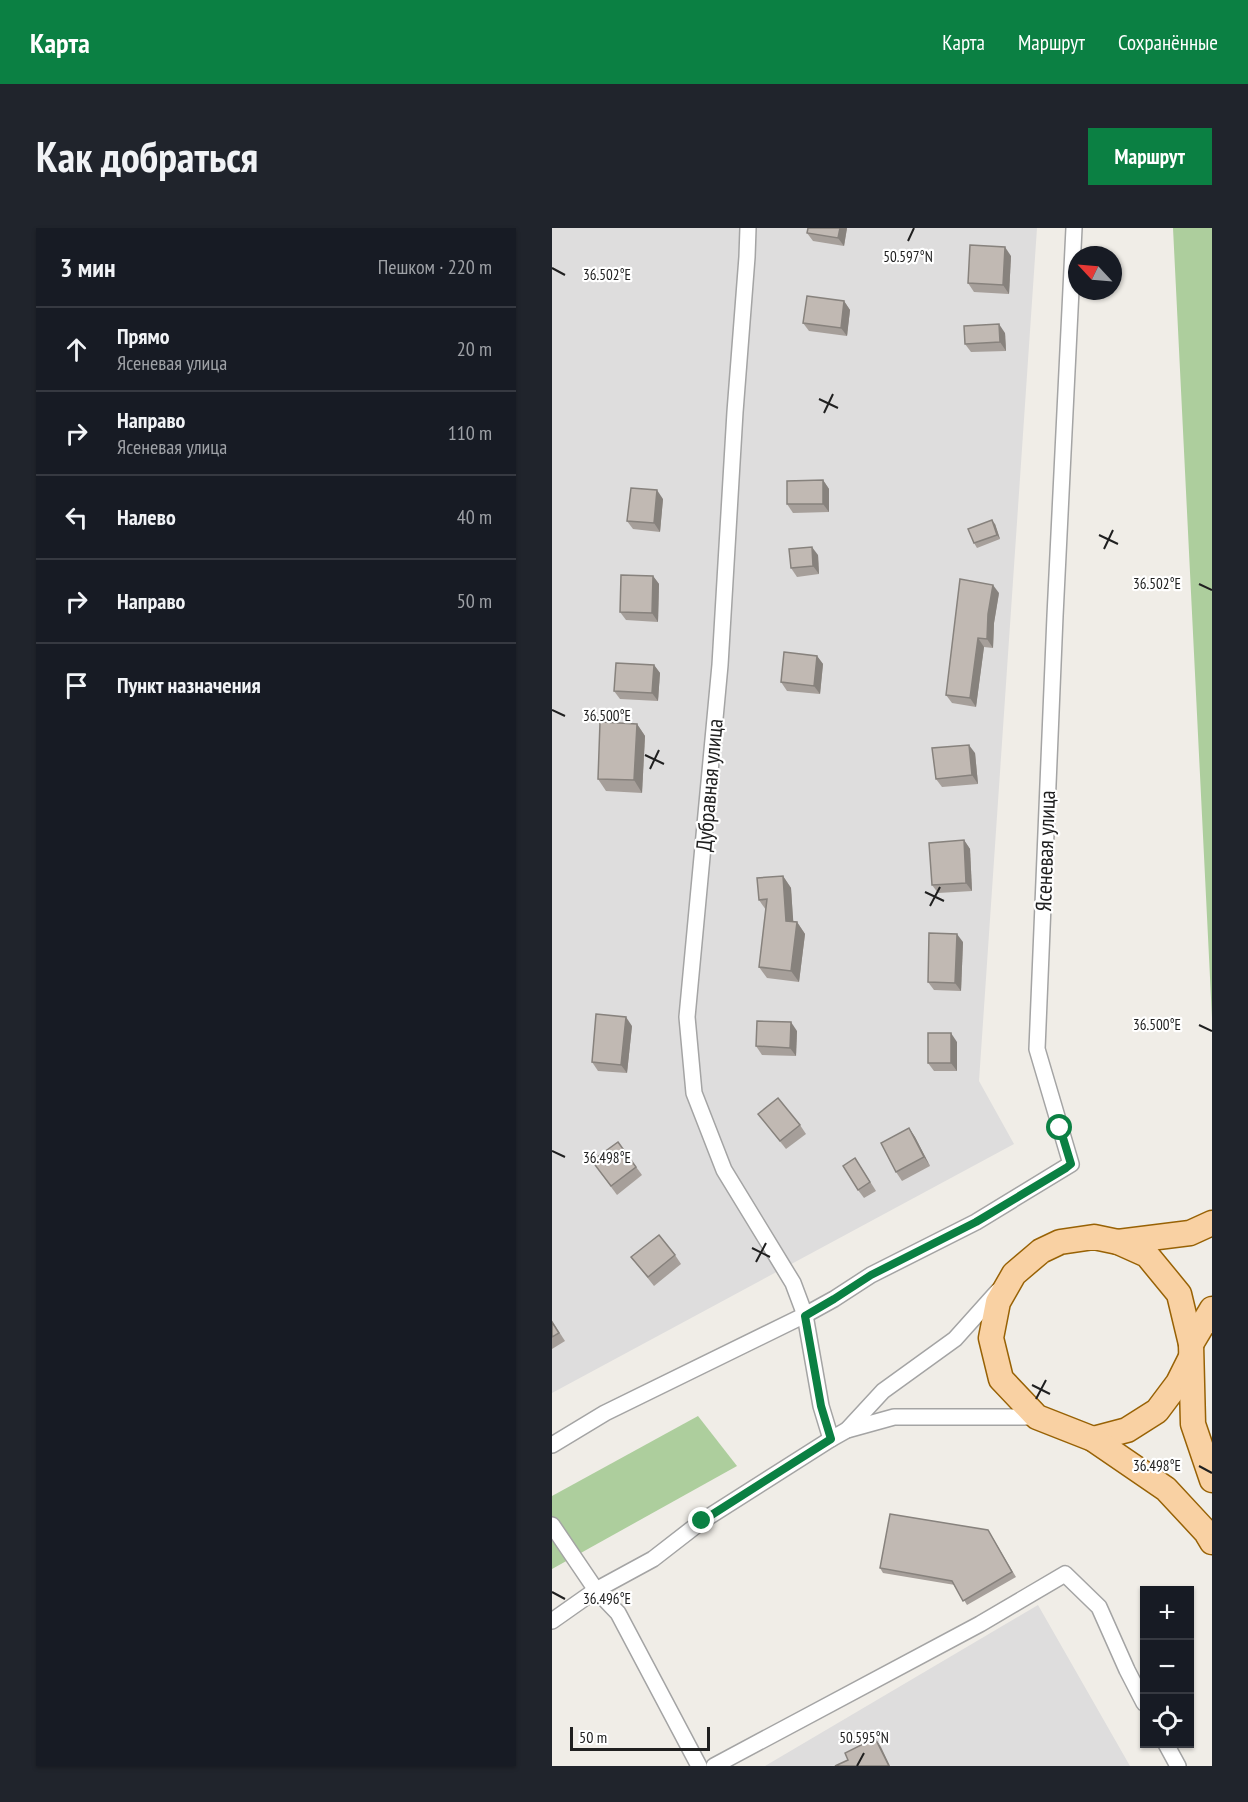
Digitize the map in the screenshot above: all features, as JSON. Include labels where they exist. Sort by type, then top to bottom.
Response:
[{"type":"main road","points":[[1118,1242],[1191,1233],[1212,1223]]},
{"type":"main road","points":[[1212,1480],[1192,1424],[1191,1351],[1179,1294],[1147,1255],[1118,1242],[1094,1237],[1060,1242],[1041,1251],[1014,1274],[998,1302],[992,1338],[1000,1379],[1037,1417],[1093,1439],[1166,1489],[1206,1532],[1212,1542]]},
{"type":"main road","points":[[1093,1439],[1127,1431],[1157,1411],[1178,1383],[1212,1309]]},
{"type":"street","name":"Дубравная улица","points":[[748,228],[720,665],[687,1017],[694,1093],[724,1170],[793,1283],[805,1316],[821,1406],[831,1439]]},
{"type":"street","name":"Ясеневая улица","points":[[805,1316],[871,1275],[976,1222],[1071,1164],[1037,1049],[1054,628],[1074,228]]},
{"type":"street","points":[[847,1430],[883,1391],[955,1339],[1014,1274]]},
{"type":"street","points":[[552,1445],[605,1413],[805,1316]]},
{"type":"street","points":[[552,1621],[596,1590],[653,1559],[702,1521],[847,1430],[894,1417],[1037,1417]]},
{"type":"street","points":[[552,1525],[596,1590],[618,1613],[699,1766]]},
{"type":"street","points":[[714,1766],[980,1624],[1065,1574],[1099,1607],[1140,1694]]},
{"type":"street","points":[[1169,1748],[1178,1766]]},
{"type":"shaded area","points":[[552,228],[1037,228],[979,1081],[1014,1144],[552,1393]]},
{"type":"shaded area","points":[[1038,1605],[1130,1766],[765,1766]]},
{"type":"green space","points":[[1173,228],[1212,228],[1212,1018]]},
{"type":"green space","points":[[698,1416],[737,1466],[552,1569],[552,1496]]},
{"type":"building","points":[[808,228],[840,228],[838,238],[807,233]]},
{"type":"building","points":[[970,245],[1005,247],[1003,285],[968,283]]},
{"type":"building","points":[[807,296],[844,301],[841,328],[803,323]]},
{"type":"building","points":[[999,324],[1000,342],[965,344],[964,326]]},
{"type":"building","points":[[823,480],[823,504],[787,504],[787,481]]},
{"type":"building","points":[[631,488],[657,490],[654,523],[627,521]]},
{"type":"building","points":[[992,520],[997,535],[974,543],[968,529]]},
{"type":"building","points":[[812,547],[813,566],[791,568],[789,549]]},
{"type":"building","points":[[621,575],[653,576],[652,613],[620,612]]},
{"type":"building","points":[[960,579],[993,585],[987,639],[978,638],[970,698],[946,695]]},
{"type":"building","points":[[784,652],[817,656],[814,686],[781,682]]},
{"type":"building","points":[[616,663],[654,665],[652,693],[614,691]]},
{"type":"building","points":[[600,722],[637,724],[634,780],[598,779]]},
{"type":"building","points":[[969,745],[972,775],[936,779],[932,748]]},
{"type":"building","points":[[964,840],[966,883],[932,885],[929,843]]},
{"type":"building","points":[[783,876],[786,921],[797,922],[791,971],[759,967],[767,899],[759,900],[757,878]]},
{"type":"building","points":[[929,933],[957,934],[955,983],[928,982]]},
{"type":"building","points":[[596,1014],[626,1017],[621,1065],[592,1062]]},
{"type":"building","points":[[757,1021],[791,1022],[790,1048],[756,1046]]},
{"type":"building","points":[[928,1033],[951,1033],[951,1063],[928,1063]]},
{"type":"building","points":[[778,1098],[800,1125],[780,1141],[758,1114]]},
{"type":"building","points":[[909,1128],[924,1157],[896,1172],[881,1143]]},
{"type":"building","points":[[618,1142],[636,1167],[611,1186],[592,1161]]},
{"type":"building","points":[[855,1158],[870,1182],[858,1190],[843,1166]]},
{"type":"building","points":[[659,1235],[675,1255],[648,1277],[631,1257]]},
{"type":"building","points":[[552,1322],[559,1333],[552,1337]]},
{"type":"building","points":[[890,1514],[988,1530],[1012,1572],[963,1601],[952,1581],[880,1568]]},
{"type":"building","points":[[875,1738],[889,1766],[835,1766],[848,1760],[845,1753]]},
{"type":"route","points":[[702,1521],[831,1439],[821,1406],[805,1316],[871,1275],[976,1222],[1066,1168],[1071,1164],[1060,1128]]}]
